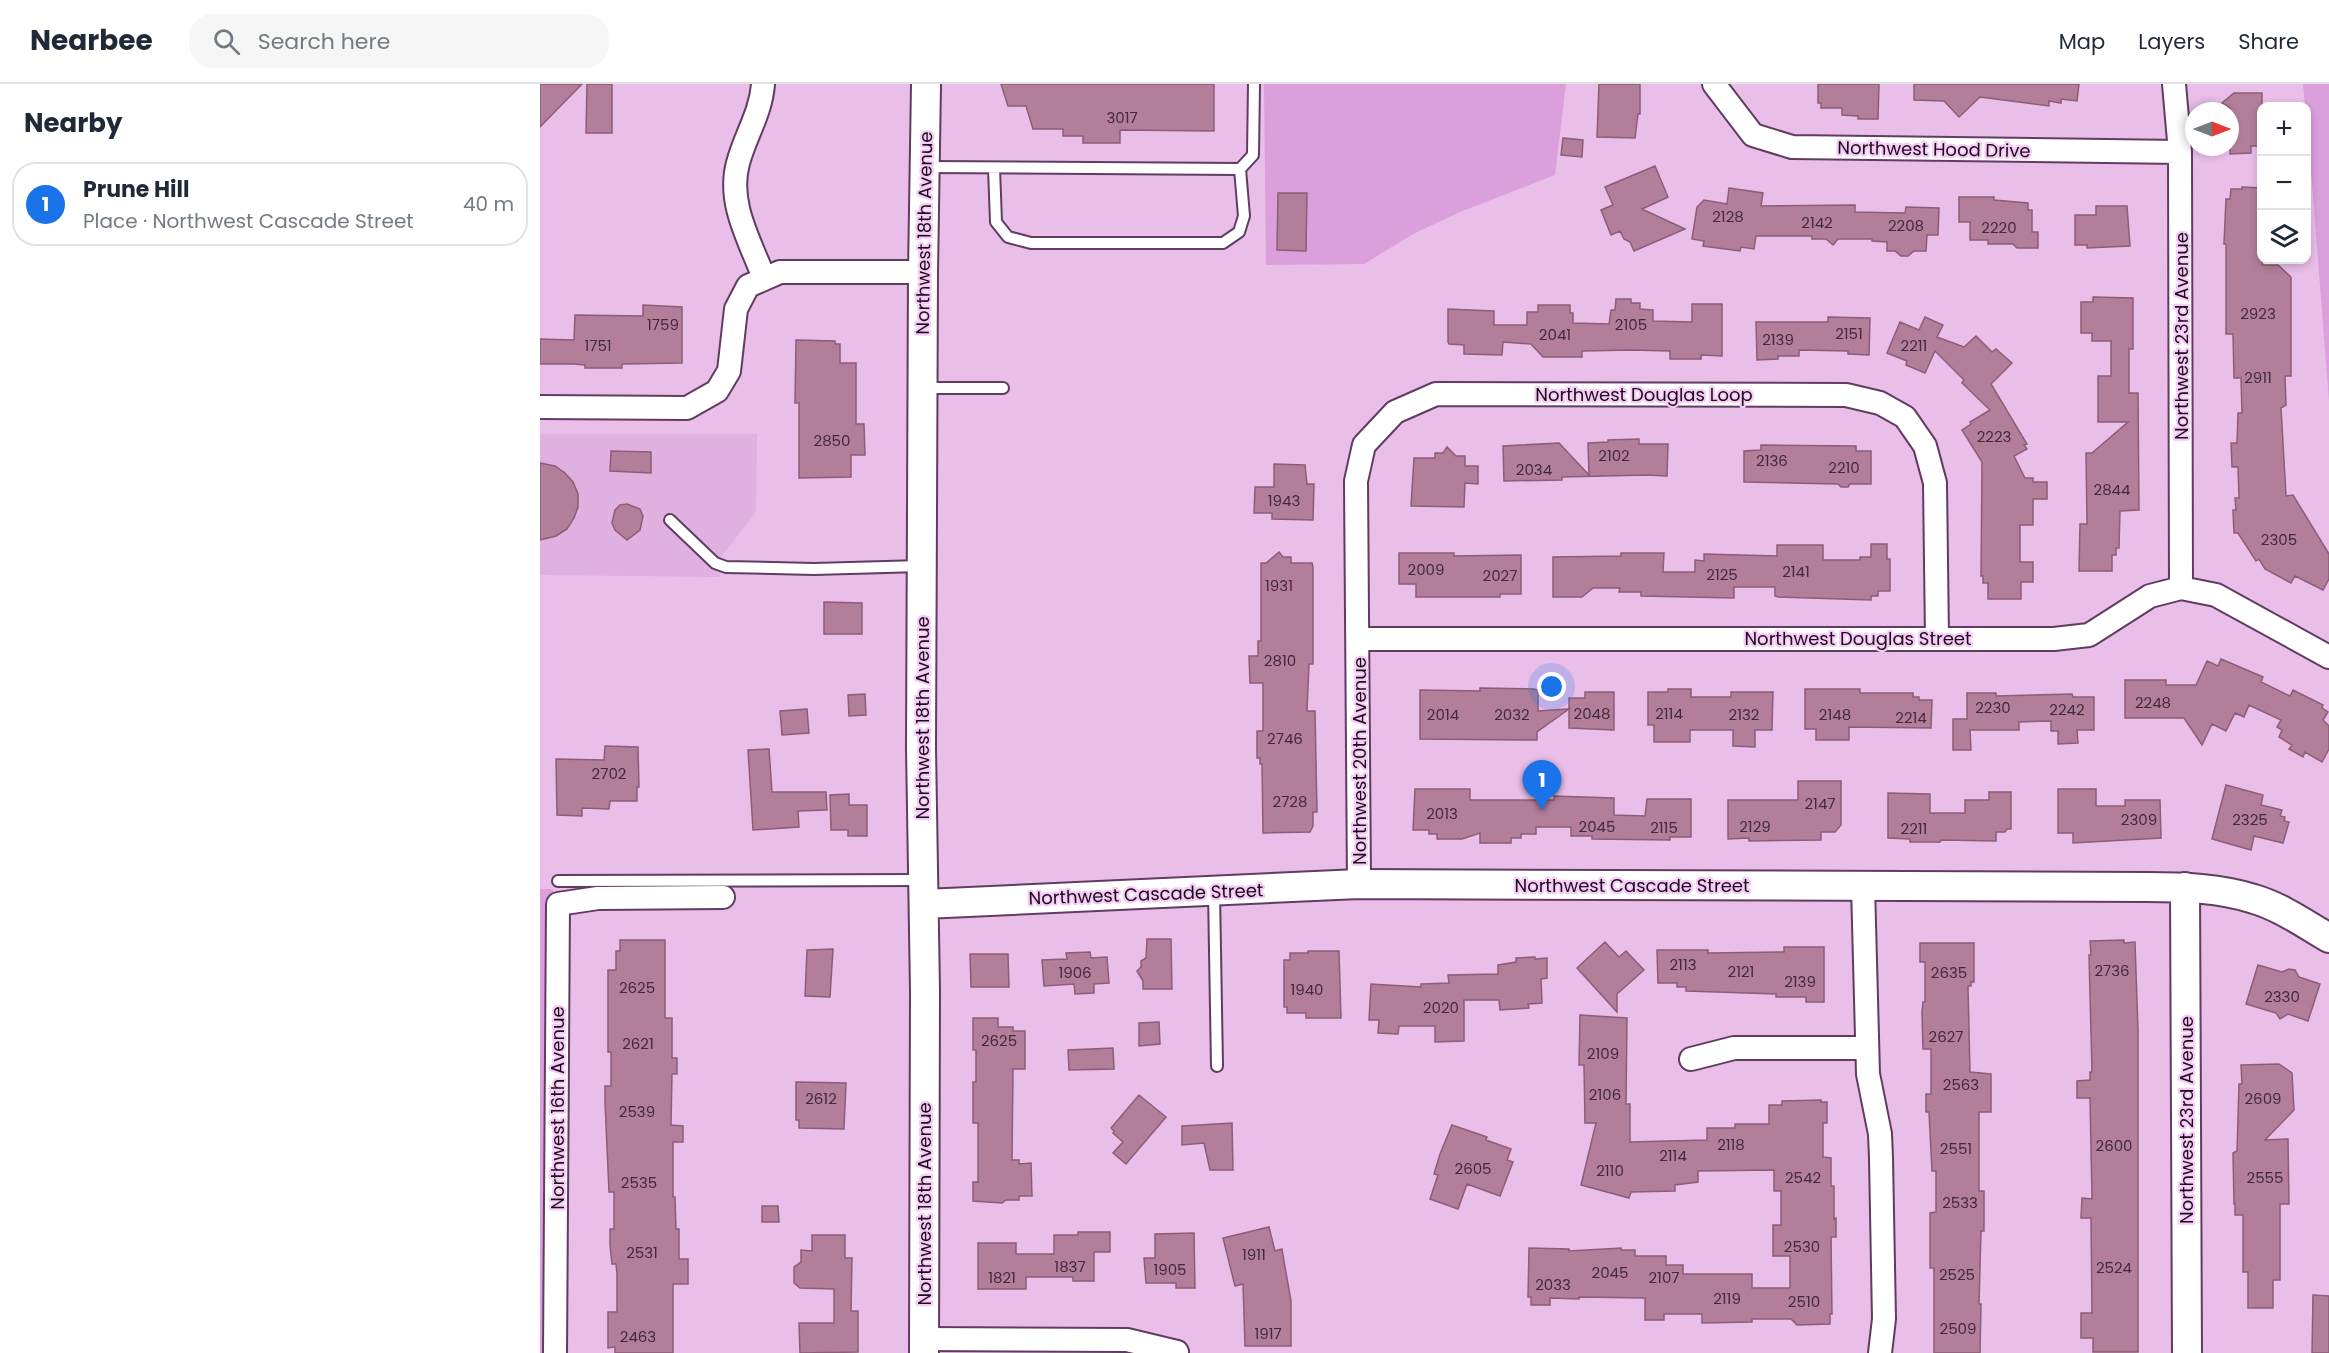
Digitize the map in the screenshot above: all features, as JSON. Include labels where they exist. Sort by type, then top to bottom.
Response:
[{"type":"street","points":[[763,84],[755,119],[738,163],[735,179],[736,205],[764,278]]},
{"type":"street","name":"Northwest 18th Avenue","points":[[924,1346],[922,388],[926,84]]},
{"type":"street","name":"Northwest Hood Drive","points":[[1714,84],[1754,135],[1791,147],[2180,152]]},
{"type":"street","name":"Northwest 23rd Avenue","points":[[2174,84],[2180,152],[2181,588]]},
{"type":"street","points":[[540,407],[687,408],[717,391],[729,371],[736,309],[748,286],[780,272],[923,272]]},
{"type":"street","name":"Northwest Douglas Loop","points":[[1358,639],[1356,481],[1364,445],[1395,412],[1436,394],[1846,395],[1880,403],[1905,417],[1925,446],[1935,483],[1937,638]]},
{"type":"street","name":"Northwest Douglas Street","points":[[1358,639],[2054,639],[2090,635],[2150,596],[2181,588],[2216,595],[2329,657]]},
{"type":"street","name":"Northwest 20th Avenue","points":[[1358,639],[1359,884]]},
{"type":"street","name":"Northwest Cascade Street","points":[[923,892],[1165,892],[1359,884],[2185,888],[2232,893],[2255,899],[2285,912],[2329,938]]},
{"type":"street","points":[[1863,886],[1866,1048],[1870,1090],[1880,1134],[1881,1158],[1884,1319],[1880,1353]]},
{"type":"street","name":"Northwest 23rd Avenue","points":[[2185,888],[2187,1353]]},
{"type":"street","name":"Northwest 16th Avenue","points":[[555,1353],[549,900],[723,897]]},
{"type":"street","points":[[1691,1059],[1734,1048],[1866,1048]]},
{"type":"street","points":[[924,1346],[1126,1340],[1177,1352]]},
{"type":"lane","points":[[994,168],[996,222],[1008,237],[1031,243],[1223,243],[1239,232],[1244,216],[1240,170],[1253,155],[1254,84]]},
{"type":"lane","points":[[925,167],[1240,170]]},
{"type":"lane","points":[[922,388],[1003,388]]},
{"type":"lane","points":[[670,520],[715,563],[726,567],[814,569],[922,566]]},
{"type":"lane","points":[[558,881],[923,892]]},
{"type":"lane","points":[[1214,891],[1217,1066]]},
{"type":"shaded area","points":[[1264,84],[1566,84],[1555,175],[1460,212],[1413,234],[1364,264],[1266,265]]},
{"type":"shaded area","points":[[2303,84],[2329,84],[2329,401],[2311,170],[2311,102],[2305,102]]},
{"type":"shaded area","points":[[540,434],[757,434],[756,512],[721,557],[720,577],[540,575]]},
{"type":"shaded area","points":[[540,889],[553,889],[548,1353],[540,1353]]},
{"type":"building","points":[[540,84],[582,84],[540,127]]},
{"type":"building","points":[[587,84],[612,84],[612,133],[586,133]]},
{"type":"building","points":[[1001,84],[1214,84],[1214,131],[1120,130],[1120,143],[1083,143],[1083,136],[1063,136],[1063,129],[1033,129],[1026,106],[1008,106]]},
{"type":"building","points":[[1599,84],[1640,84],[1640,114],[1638,114],[1635,138],[1597,137]]},
{"type":"building","points":[[1818,84],[1879,84],[1878,119],[1858,119],[1858,116],[1842,115],[1842,108],[1821,108],[1821,103],[1818,103]]},
{"type":"building","points":[[1914,84],[2079,84],[2077,101],[2061,99],[2061,103],[2049,101],[2049,106],[1980,97],[1959,117],[1944,101],[1914,100]]},
{"type":"building","points":[[2234,93],[2262,93],[2262,102],[2257,102],[2257,146],[2251,146],[2251,153],[2239,154],[2239,102],[2223,102]]},
{"type":"building","points":[[1563,138],[1583,140],[1582,157],[1561,155]]},
{"type":"building","points":[[1655,166],[1668,197],[1642,209],[1685,229],[1634,251],[1630,242],[1624,239],[1620,231],[1611,235],[1601,210],[1613,205],[1605,187]]},
{"type":"building","points":[[2242,187],[2257,188],[2257,264],[2278,265],[2291,277],[2291,376],[2285,376],[2286,405],[2281,408],[2286,496],[2293,495],[2329,554],[2329,579],[2323,590],[2295,576],[2291,583],[2265,569],[2259,559],[2256,561],[2238,533],[2234,533],[2233,510],[2236,510],[2235,498],[2239,498],[2238,467],[2232,467],[2231,443],[2237,443],[2238,413],[2242,413],[2241,378],[2234,378],[2233,334],[2226,334],[2226,244],[2224,244],[2226,199],[2230,199],[2231,189],[2242,189]]},
{"type":"building","points":[[1729,188],[1763,193],[1761,206],[1855,205],[1855,212],[1905,213],[1906,207],[1939,208],[1938,235],[1927,235],[1926,251],[1914,251],[1908,256],[1901,256],[1895,251],[1887,251],[1887,242],[1872,241],[1872,239],[1838,239],[1833,245],[1826,239],[1812,239],[1812,236],[1756,236],[1754,249],[1741,247],[1740,251],[1703,246],[1704,241],[1692,239],[1697,207],[1704,200],[1727,204]]},
{"type":"building","points":[[1278,193],[1307,193],[1306,251],[1277,250]]},
{"type":"building","points":[[1959,197],[1994,197],[1994,200],[2028,203],[2028,210],[2032,210],[2032,232],[2038,232],[2038,248],[2017,248],[2013,244],[1988,244],[1988,240],[1970,240],[1970,222],[1959,222]]},
{"type":"building","points":[[2096,206],[2127,206],[2130,246],[2087,248],[2087,245],[2075,245],[2075,215],[2096,215]]},
{"type":"building","points":[[2093,297],[2133,298],[2133,349],[2129,349],[2129,393],[2138,393],[2139,510],[2120,511],[2119,548],[2116,548],[2116,555],[2112,555],[2112,571],[2079,571],[2080,524],[2087,524],[2086,453],[2092,453],[2128,422],[2098,422],[2098,376],[2111,376],[2111,341],[2092,341],[2092,333],[2081,333],[2081,302],[2093,302]]},
{"type":"building","points":[[1616,299],[1631,299],[1631,303],[1640,303],[1640,309],[1653,310],[1653,321],[1692,322],[1692,304],[1722,304],[1722,356],[1701,355],[1701,359],[1670,359],[1670,351],[1632,350],[1582,351],[1582,357],[1543,357],[1531,344],[1503,342],[1502,355],[1464,354],[1464,345],[1448,342],[1448,309],[1494,311],[1494,325],[1527,325],[1527,312],[1538,312],[1538,305],[1570,305],[1573,323],[1609,324],[1611,310],[1615,310]]},
{"type":"building","points":[[643,305],[682,307],[682,363],[622,364],[622,368],[585,368],[585,365],[574,364],[540,364],[540,339],[574,340],[575,315],[643,316]]},
{"type":"building","points":[[1828,317],[1870,318],[1869,355],[1848,354],[1848,351],[1799,350],[1799,356],[1778,356],[1778,359],[1757,360],[1756,322],[1828,322]]},
{"type":"building","points":[[1925,317],[1943,325],[1937,337],[1964,347],[1976,336],[1992,352],[1996,349],[2012,363],[1991,384],[2027,444],[2024,445],[2027,449],[2014,456],[2025,478],[2033,478],[2033,482],[2047,482],[2047,499],[2033,499],[2033,525],[2020,525],[2020,562],[2033,562],[2033,582],[2021,582],[2021,599],[1988,599],[1988,583],[1983,583],[1983,576],[1981,576],[1982,462],[1962,430],[1971,424],[1970,422],[1990,410],[1962,383],[1964,380],[1935,351],[1925,373],[1906,365],[1907,361],[1887,353],[1900,322],[1919,330]]},
{"type":"building","points":[[796,340],[835,341],[835,344],[840,344],[840,363],[856,363],[856,424],[864,424],[865,455],[851,455],[851,477],[799,478],[799,403],[795,403]]},
{"type":"building","points":[[1639,439],[1639,444],[1668,444],[1667,476],[1562,477],[1562,480],[1504,481],[1503,446],[1559,443],[1589,475],[1588,443]]},
{"type":"building","points":[[1761,445],[1856,446],[1856,451],[1871,451],[1871,484],[1850,484],[1848,487],[1841,487],[1838,484],[1744,482],[1744,451],[1761,450]]},
{"type":"building","points":[[1447,447],[1456,456],[1465,456],[1465,466],[1478,466],[1478,484],[1465,483],[1464,507],[1411,506],[1414,458],[1435,458],[1435,453],[1443,453]]},
{"type":"building","points":[[611,451],[651,452],[651,473],[610,471]]},
{"type":"building","points":[[540,463],[555,466],[573,482],[578,494],[578,507],[567,529],[556,536],[540,540]]},
{"type":"building","points":[[1274,464],[1305,465],[1307,484],[1314,484],[1313,520],[1272,519],[1272,513],[1254,513],[1255,487],[1274,487]]},
{"type":"building","points":[[627,504],[640,509],[643,516],[640,530],[627,540],[615,530],[612,523],[615,510],[620,505]]},
{"type":"building","points":[[1871,544],[1887,544],[1887,559],[1890,559],[1890,591],[1878,591],[1878,596],[1871,596],[1871,600],[1778,597],[1775,596],[1775,587],[1734,587],[1734,598],[1641,596],[1641,592],[1619,592],[1620,588],[1593,588],[1582,597],[1553,597],[1553,557],[1664,553],[1663,572],[1695,572],[1695,560],[1704,561],[1704,554],[1777,556],[1777,545],[1823,545],[1823,560],[1860,560],[1860,557],[1871,557]]},
{"type":"building","points":[[1279,552],[1283,557],[1291,557],[1291,563],[1312,563],[1313,567],[1313,664],[1309,664],[1307,711],[1315,711],[1317,812],[1313,812],[1313,826],[1310,832],[1263,833],[1262,764],[1260,764],[1260,758],[1257,758],[1257,731],[1263,731],[1263,683],[1250,683],[1249,656],[1258,656],[1258,641],[1261,641],[1261,563],[1266,563]]},
{"type":"building","points":[[1399,553],[1454,553],[1454,556],[1521,555],[1521,594],[1500,594],[1500,597],[1416,597],[1416,584],[1399,584]]},
{"type":"building","points":[[824,602],[862,603],[862,634],[824,634]]},
{"type":"building","points":[[2221,659],[2263,677],[2261,682],[2290,696],[2293,690],[2323,705],[2322,708],[2328,712],[2323,720],[2329,726],[2329,749],[2322,762],[2305,752],[2303,757],[2289,749],[2292,745],[2279,737],[2282,730],[2277,727],[2281,720],[2249,705],[2244,717],[2235,713],[2226,731],[2212,724],[2202,745],[2184,718],[2125,718],[2125,680],[2166,680],[2166,685],[2196,685],[2207,661],[2218,666]]},
{"type":"building","points":[[1480,688],[1534,689],[1538,690],[1538,711],[1569,709],[1537,732],[1537,740],[1420,739],[1420,690],[1480,691]]},
{"type":"building","points":[[1668,689],[1691,689],[1691,697],[1731,697],[1731,692],[1773,692],[1772,730],[1755,730],[1755,747],[1733,746],[1733,730],[1690,730],[1690,742],[1654,742],[1654,725],[1648,725],[1648,692],[1668,692]]},
{"type":"building","points":[[1805,689],[1860,689],[1860,693],[1913,693],[1913,697],[1919,697],[1919,700],[1932,700],[1931,728],[1849,727],[1849,740],[1816,740],[1816,729],[1805,729]]},
{"type":"building","points":[[1585,692],[1614,692],[1614,730],[1569,728],[1569,698],[1585,698]]},
{"type":"building","points":[[1967,693],[1996,693],[1996,696],[2072,694],[2073,697],[2094,697],[2094,730],[2077,730],[2078,743],[2058,744],[2058,731],[2051,731],[2051,721],[2019,722],[2019,730],[1970,730],[1971,750],[1953,750],[1953,719],[1967,719]]},
{"type":"building","points":[[865,694],[866,715],[849,716],[848,695]]},
{"type":"building","points":[[807,709],[809,733],[782,735],[780,711]]},
{"type":"building","points":[[605,746],[638,747],[637,801],[610,801],[609,809],[582,808],[582,816],[557,815],[556,759],[604,760]]},
{"type":"building","points":[[769,749],[772,792],[826,792],[827,810],[798,811],[799,827],[753,830],[748,750]]},
{"type":"building","points":[[1798,781],[1841,781],[1841,825],[1835,832],[1821,832],[1821,840],[1728,839],[1728,800],[1798,800]]},
{"type":"building","points":[[2226,785],[2263,795],[2261,805],[2282,810],[2280,816],[2285,817],[2284,821],[2289,822],[2283,843],[2254,836],[2251,850],[2212,839]]},
{"type":"building","points":[[1415,789],[1470,789],[1470,800],[1554,800],[1554,796],[1614,798],[1614,815],[1645,816],[1647,799],[1691,799],[1691,837],[1670,837],[1670,840],[1592,839],[1592,836],[1571,836],[1571,827],[1536,827],[1536,834],[1521,834],[1521,838],[1511,838],[1511,843],[1480,843],[1480,833],[1462,839],[1437,839],[1437,834],[1429,834],[1429,830],[1413,830]]},
{"type":"building","points":[[2058,789],[2096,789],[2096,806],[2125,806],[2125,800],[2160,800],[2161,838],[2073,843],[2073,833],[2058,833]]},
{"type":"building","points":[[1989,792],[2011,792],[2011,829],[1996,832],[1996,841],[1910,842],[1910,839],[1888,838],[1888,793],[1930,794],[1930,813],[1965,813],[1965,800],[1989,800]]},
{"type":"building","points":[[849,794],[849,805],[867,805],[867,836],[848,836],[848,830],[831,830],[830,795]]},
{"type":"building","points":[[1147,939],[1171,939],[1172,989],[1143,989],[1143,981],[1137,971],[1141,967],[1141,961],[1146,958]]},
{"type":"building","points":[[620,940],[665,940],[665,1018],[672,1018],[672,1058],[677,1058],[677,1074],[672,1074],[671,1125],[683,1126],[683,1142],[673,1142],[673,1197],[675,1197],[676,1229],[679,1229],[679,1259],[688,1259],[688,1284],[673,1284],[673,1353],[615,1353],[615,1347],[608,1348],[608,1312],[617,1312],[617,1274],[616,1264],[612,1264],[610,1245],[610,1229],[614,1229],[614,1192],[609,1192],[605,1102],[605,1086],[611,1086],[611,1052],[608,1052],[608,970],[616,970],[616,951],[620,951]]},
{"type":"building","points":[[2124,940],[2124,943],[2135,942],[2138,1030],[2138,1352],[2093,1352],[2093,1338],[2081,1338],[2081,1313],[2092,1313],[2091,1218],[2081,1218],[2082,1198],[2092,1199],[2090,1098],[2077,1098],[2077,1081],[2090,1080],[2090,1072],[2092,1072],[2090,941]]},
{"type":"building","points":[[1605,942],[1619,957],[1626,951],[1644,970],[1617,994],[1617,1012],[1577,968]]},
{"type":"building","points":[[1920,943],[1974,943],[1974,982],[1968,986],[1970,1072],[1991,1074],[1991,1112],[1979,1112],[1979,1191],[1984,1191],[1979,1304],[1981,1304],[1980,1353],[1934,1353],[1934,1268],[1930,1268],[1930,1213],[1936,1212],[1936,1171],[1932,1171],[1929,1112],[1926,1112],[1926,1094],[1931,1094],[1931,1049],[1923,1049],[1922,1012],[1923,1002],[1925,1002],[1925,962],[1920,962]]},
{"type":"building","points":[[1784,947],[1824,947],[1824,1002],[1806,1002],[1806,997],[1776,997],[1776,994],[1686,991],[1686,987],[1677,987],[1677,983],[1658,983],[1657,950],[1708,950],[1708,953],[1784,952]]},
{"type":"building","points":[[833,949],[830,997],[805,996],[807,950]]},
{"type":"building","points":[[1308,951],[1339,951],[1341,1018],[1306,1018],[1306,1013],[1287,1013],[1287,1007],[1284,1007],[1284,960],[1290,960],[1290,953],[1308,953]]},
{"type":"building","points":[[1090,952],[1091,958],[1107,957],[1109,983],[1094,984],[1094,993],[1075,994],[1074,984],[1044,986],[1042,960],[1067,959],[1066,953]]},
{"type":"building","points":[[970,954],[1008,954],[1009,987],[971,987]]},
{"type":"building","points":[[1535,957],[1535,959],[1547,958],[1547,978],[1541,979],[1542,1003],[1528,1004],[1529,1008],[1500,1010],[1499,1000],[1464,1000],[1464,1041],[1435,1042],[1435,1026],[1399,1026],[1398,1034],[1378,1033],[1379,1020],[1369,1020],[1371,984],[1421,987],[1421,984],[1449,983],[1448,975],[1498,974],[1498,965],[1516,962],[1516,958]]},
{"type":"building","points":[[2258,965],[2282,972],[2289,969],[2295,970],[2299,977],[2320,984],[2308,1021],[2288,1014],[2280,1019],[2276,1013],[2246,1004]]},
{"type":"building","points":[[1580,1015],[1627,1018],[1626,1104],[1630,1104],[1630,1142],[1707,1140],[1707,1128],[1735,1128],[1735,1124],[1769,1124],[1769,1105],[1782,1105],[1782,1101],[1821,1100],[1821,1102],[1827,1102],[1827,1123],[1823,1123],[1823,1157],[1831,1158],[1831,1186],[1834,1186],[1834,1219],[1836,1218],[1836,1237],[1831,1237],[1832,1314],[1830,1314],[1830,1324],[1797,1325],[1791,1319],[1702,1323],[1702,1314],[1664,1314],[1664,1320],[1645,1320],[1645,1298],[1550,1298],[1550,1305],[1531,1305],[1531,1297],[1528,1297],[1529,1248],[1569,1249],[1569,1251],[1621,1248],[1621,1250],[1635,1250],[1635,1256],[1666,1256],[1666,1265],[1683,1265],[1683,1274],[1752,1274],[1752,1288],[1790,1288],[1790,1256],[1773,1256],[1773,1225],[1781,1225],[1781,1191],[1774,1191],[1774,1170],[1698,1171],[1698,1182],[1675,1185],[1675,1191],[1631,1192],[1629,1198],[1581,1185],[1596,1123],[1585,1123],[1584,1065],[1579,1065]]},
{"type":"building","points":[[973,1018],[998,1018],[998,1027],[1013,1027],[1013,1031],[1025,1031],[1025,1069],[1013,1069],[1012,1160],[1019,1160],[1019,1164],[1031,1163],[1032,1196],[1019,1196],[1019,1200],[1006,1200],[1002,1203],[973,1201],[973,1182],[978,1182],[978,1123],[973,1123],[976,1050],[973,1050]]},
{"type":"building","points":[[1159,1022],[1160,1044],[1139,1046],[1139,1023]]},
{"type":"building","points":[[1113,1048],[1114,1069],[1069,1070],[1068,1050]]},
{"type":"building","points":[[2279,1064],[2292,1073],[2294,1110],[2265,1140],[2288,1139],[2289,1204],[2280,1204],[2280,1280],[2273,1280],[2273,1308],[2248,1308],[2248,1272],[2243,1272],[2243,1215],[2235,1215],[2234,1204],[2233,1153],[2237,1151],[2239,1084],[2242,1084],[2241,1065]]},
{"type":"building","points":[[796,1082],[846,1083],[844,1129],[799,1128],[799,1120],[796,1120]]},
{"type":"building","points":[[1139,1095],[1166,1117],[1126,1164],[1113,1153],[1123,1142],[1111,1128]]},
{"type":"building","points":[[1232,1123],[1233,1170],[1210,1170],[1204,1143],[1182,1145],[1182,1126]]},
{"type":"building","points":[[1452,1125],[1487,1137],[1486,1140],[1511,1149],[1507,1160],[1513,1162],[1500,1196],[1467,1184],[1458,1209],[1430,1199],[1438,1175],[1434,1174]]},
{"type":"building","points":[[762,1206],[778,1206],[779,1222],[762,1222]]},
{"type":"building","points":[[1269,1227],[1275,1251],[1282,1249],[1291,1301],[1291,1346],[1245,1346],[1243,1284],[1235,1286],[1223,1238]]},
{"type":"building","points":[[1078,1232],[1110,1232],[1110,1252],[1094,1252],[1094,1281],[1073,1281],[1073,1277],[1026,1277],[1026,1289],[978,1289],[978,1243],[1016,1243],[1016,1254],[1054,1254],[1054,1235],[1078,1235]]},
{"type":"building","points":[[1194,1233],[1195,1288],[1176,1288],[1176,1283],[1146,1283],[1144,1258],[1155,1258],[1155,1234]]},
{"type":"building","points":[[812,1235],[845,1235],[845,1258],[852,1258],[851,1311],[858,1311],[858,1352],[800,1353],[799,1323],[834,1323],[834,1289],[800,1288],[794,1283],[794,1267],[801,1262],[801,1250],[812,1251]]},
{"type":"building","points":[[2313,1295],[2329,1296],[2329,1353],[2312,1353]]},
{"type":"place","name":"Prune Hill","points":[[1542,810]]}]
